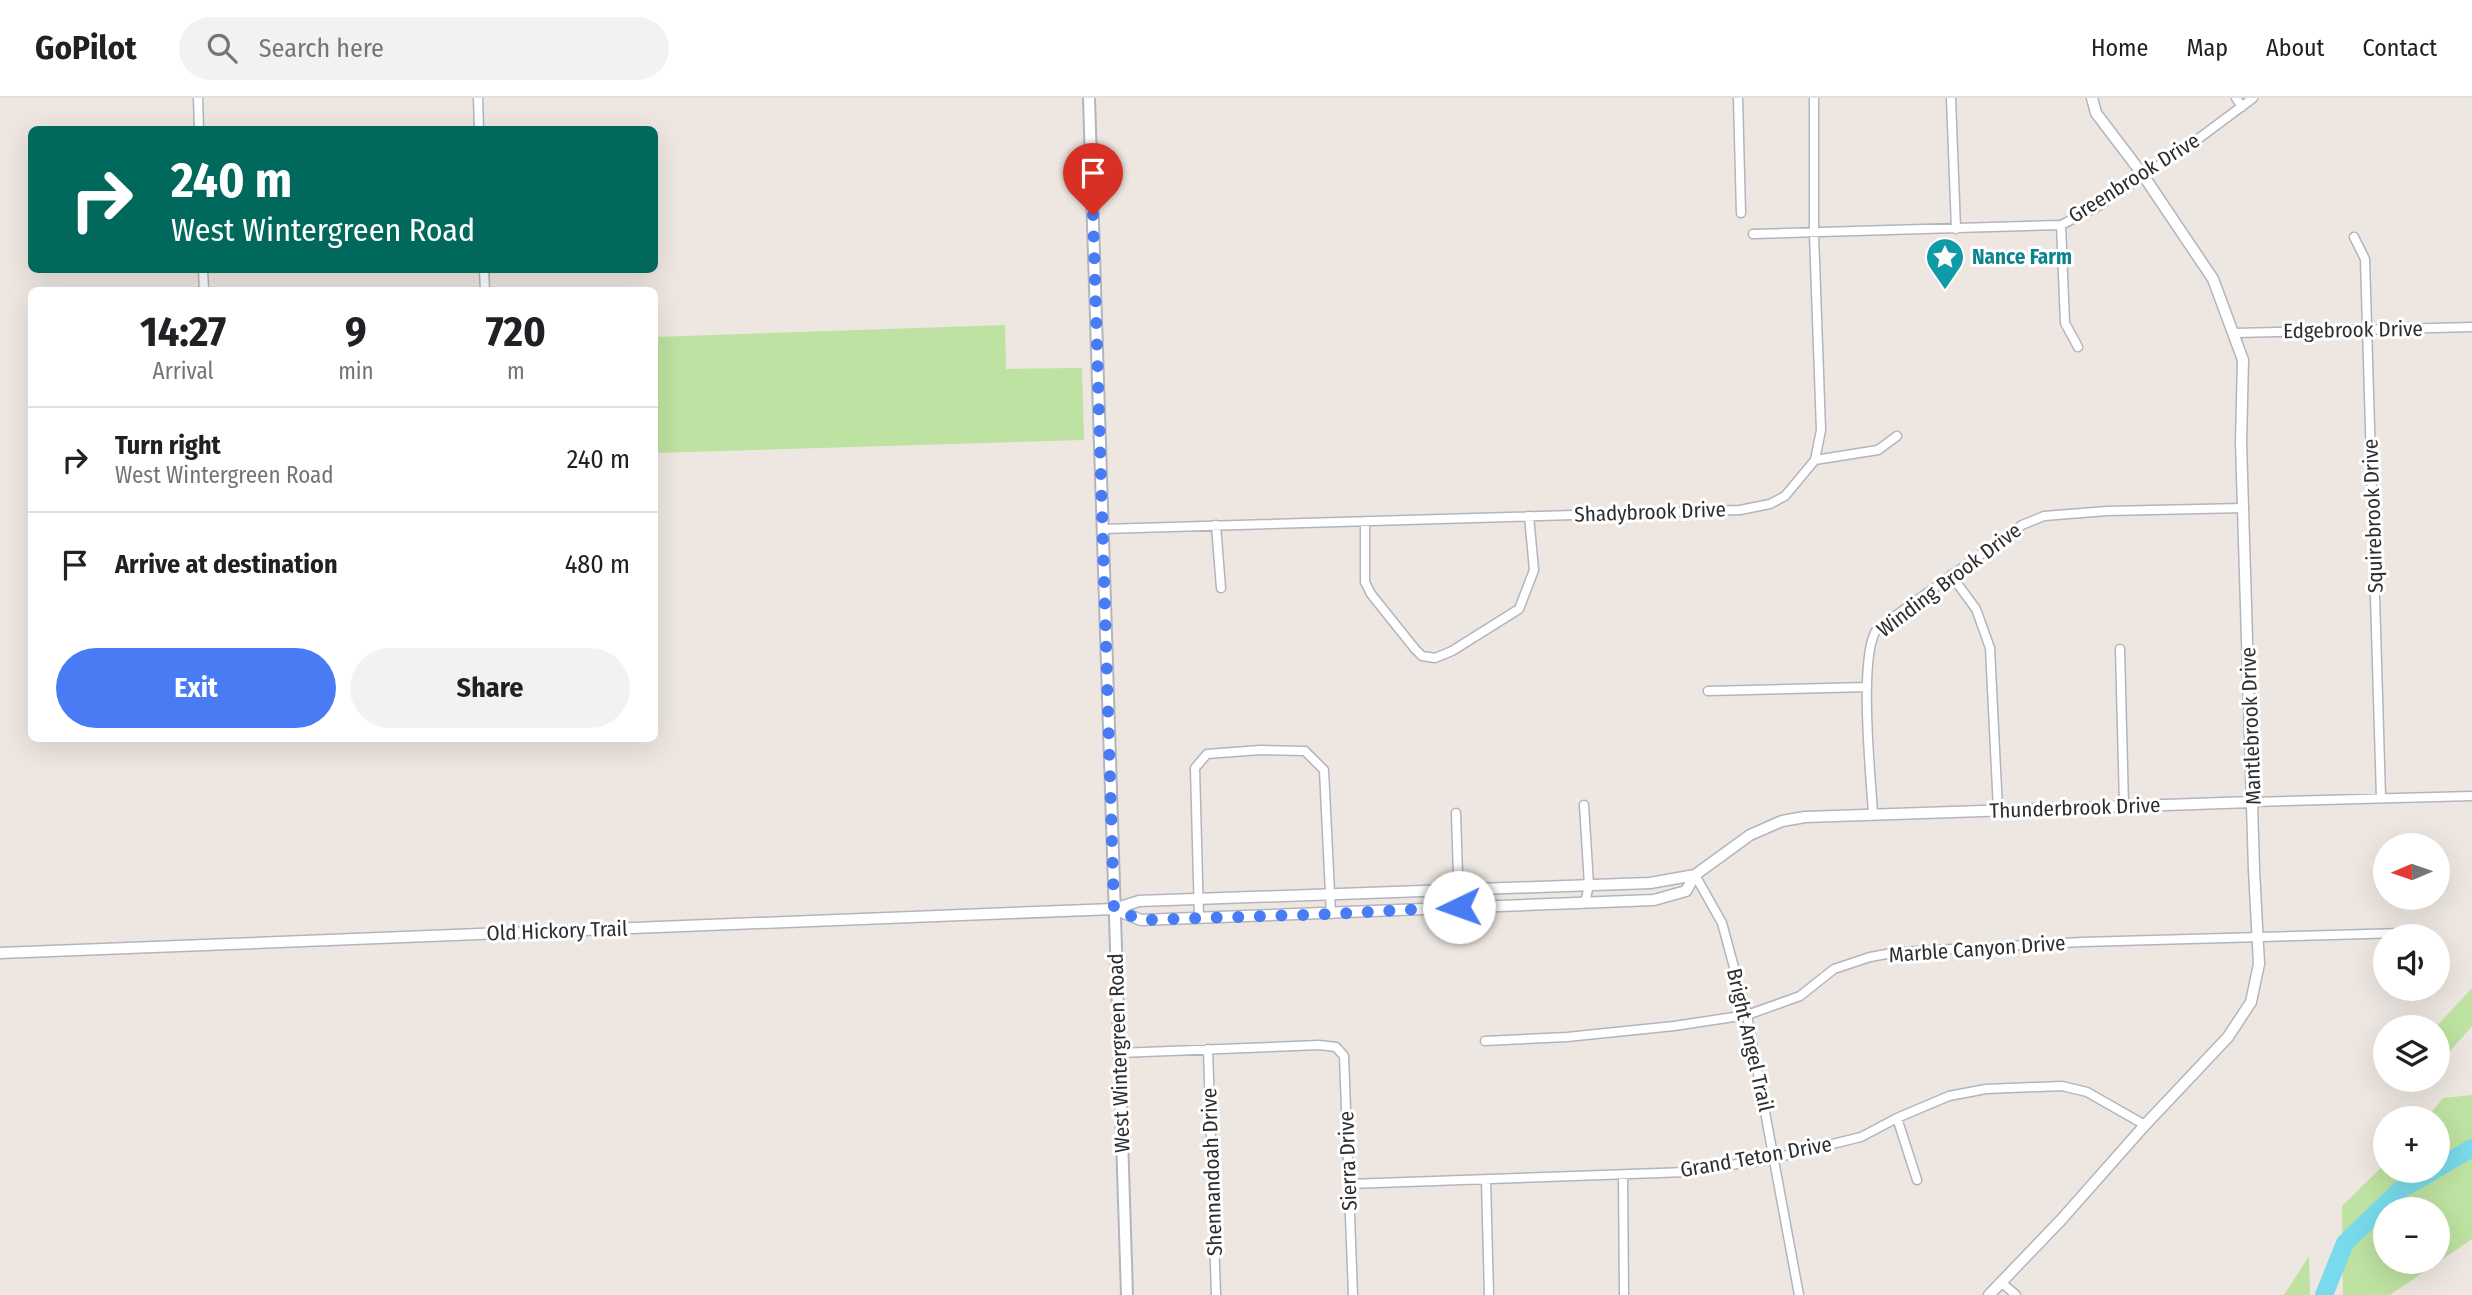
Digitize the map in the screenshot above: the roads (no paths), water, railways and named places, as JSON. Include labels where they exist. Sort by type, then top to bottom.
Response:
[{"type":"main road","name":"West Wintergreen Road","points":[[1089,98],[1127,1295]]},
{"type":"street","points":[[198,98],[199,126]]},
{"type":"street","points":[[478,98],[479,126]]},
{"type":"street","points":[[1738,98],[1741,213]]},
{"type":"street","points":[[1814,98],[1814,234],[1821,430],[1815,460],[1878,450],[1897,436]]},
{"type":"street","points":[[1951,98],[1956,229]]},
{"type":"street","name":"Mantlebrook Drive","points":[[1989,1295],[2228,1037],[2251,1002],[2259,964],[2241,442],[2243,360],[2213,279],[2143,175],[2096,113],[2092,98]]},
{"type":"street","points":[[2236,98],[2242,107]]},
{"type":"street","name":"Greenbrook Drive","points":[[1753,234],[2061,225],[2096,207],[2253,98]]},
{"type":"street","points":[[2061,225],[2065,323],[2078,346]]},
{"type":"street","name":"Squirebrook Drive","points":[[2354,237],[2365,259],[2381,798]]},
{"type":"street","name":"Edgebrook Drive","points":[[2235,333],[2472,327]]},
{"type":"street","name":"Shadybrook Drive","points":[[1102,529],[1740,510],[1770,503],[1785,496],[1815,460]]},
{"type":"street","name":"Winding Brook Drive","points":[[1873,814],[1867,687],[1871,637],[1877,629],[2022,524],[2044,516],[2107,511],[2244,508]]},
{"type":"street","points":[[1365,521],[1365,582],[1415,649],[1422,656],[1435,657],[1451,651],[1519,609],[1534,570],[1529,516]]},
{"type":"street","points":[[1216,525],[1221,588]]},
{"type":"street","points":[[1951,575],[1976,609],[1990,648],[1998,810]]},
{"type":"street","points":[[2120,649],[2124,806]]},
{"type":"street","points":[[1708,691],[1867,687]]},
{"type":"street","points":[[1199,918],[1195,768],[1207,754],[1260,750],[1305,751],[1324,770],[1331,914]]},
{"type":"street","name":"Thunderbrook Drive","points":[[1114,909],[1141,920],[1654,900],[1685,891],[1695,875],[1750,835],[1783,821],[1805,817],[2472,796]]},
{"type":"street","points":[[1584,805],[1589,885],[1584,903]]},
{"type":"street","points":[[1456,813],[1459,907]]},
{"type":"street","name":"Thunderbrook Drive","points":[[1114,909],[1139,901],[1650,883],[1695,875]]},
{"type":"street","name":"Bright Angel Trail","points":[[1695,875],[1722,923],[1747,1015],[1799,1295]]},
{"type":"street","name":"Old Hickory Trail","points":[[0,953],[1114,909]]},
{"type":"street","name":"Marble Canyon Drive","points":[[1485,1041],[1593,1034],[1747,1015],[1800,996],[1834,969],[1870,957],[1898,952],[2082,942],[2373,934]]},
{"type":"street","name":"Sierra Drive","points":[[1208,1049],[1319,1045],[1336,1047],[1344,1056],[1353,1295]]},
{"type":"street","points":[[1119,1053],[1208,1049]]},
{"type":"street","name":"Shennandoah Drive","points":[[1208,1049],[1216,1295]]},
{"type":"street","name":"Grand Teton Drive","points":[[1349,1184],[1686,1172],[1775,1158],[1861,1137],[1897,1118],[1950,1096],[1986,1089],[2062,1086],[2087,1092],[2144,1125]]},
{"type":"street","points":[[1897,1118],[1917,1180]]},
{"type":"street","points":[[1623,1175],[1624,1295]]},
{"type":"street","points":[[1486,1180],[1489,1295]]},
{"type":"street","points":[[2002,1283],[2016,1295]]},
{"type":"waterway","points":[[2450,1161],[2472,1148]]},
{"type":"waterway","points":[[2324,1295],[2345,1243],[2400,1190],[2412,1183]]},
{"type":"place","name":"Nance Farm","points":[[1945,291]]}]
